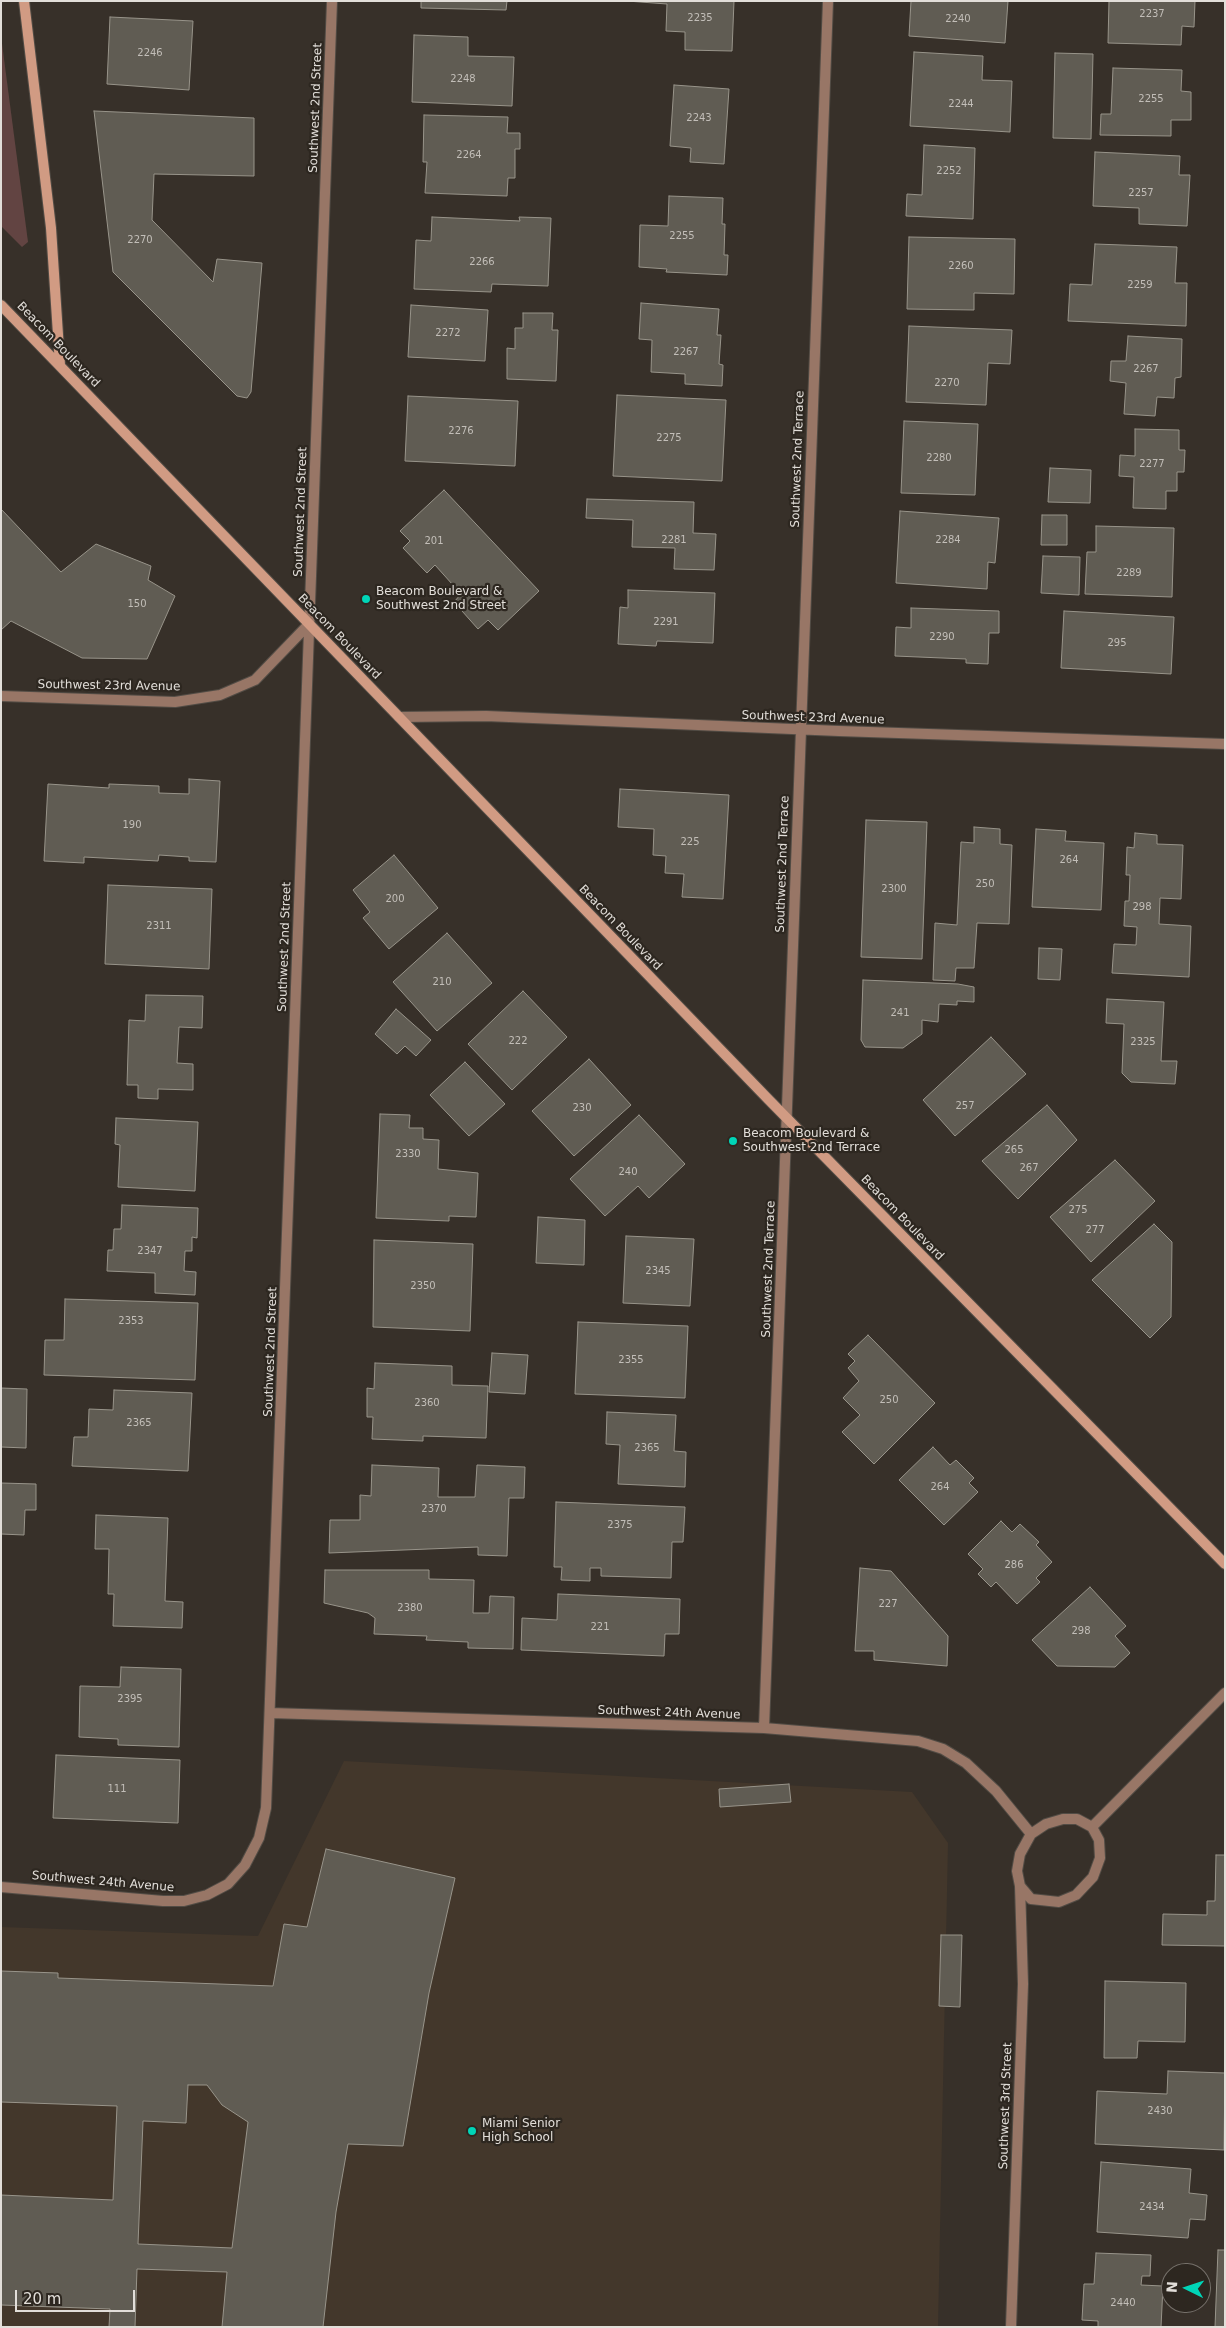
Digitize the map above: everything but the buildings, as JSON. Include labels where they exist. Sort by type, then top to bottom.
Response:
[{"type":"main road","points":[[24,1],[51,228],[60,365]]},
{"type":"main road","name":"Beacom Boulevard","points":[[1,305],[787,1119],[1225,1564]]},
{"type":"street","name":"Southwest 2nd Street","points":[[228,1884],[245,1865],[259,1838],[266,1808],[332,1]]},
{"type":"street","name":"Southwest 2nd Terrace","points":[[764,1728],[828,1]]},
{"type":"street","name":"Southwest 23rd Avenue","points":[[1,696],[175,702],[220,696],[255,680],[309,624]]},
{"type":"street","name":"Southwest 23rd Avenue","points":[[399,717],[486,716],[800,730],[1225,744]]},
{"type":"street","points":[[1092,1827],[1225,1693]]},
{"type":"street","name":"Southwest 24th Avenue","points":[[270,1713],[764,1728],[918,1741],[943,1749],[966,1763],[996,1792],[1031,1834]]},
{"type":"street","points":[[1063,1819],[1077,1820],[1092,1827],[1099,1840],[1100,1858],[1093,1877],[1076,1895],[1060,1902],[1044,1902],[1031,1898],[1020,1886],[1017,1871],[1020,1854],[1031,1834],[1046,1824],[1063,1819]]},
{"type":"street","name":"Southwest 24th Avenue","points":[[1,1887],[163,1901],[184,1901],[208,1895],[228,1884]]},
{"type":"street","name":"Southwest 3rd Street","points":[[1011,2327],[1023,1984],[1020,1886]]},
{"type":"shaded area","points":[[1,36],[28,242],[22,247],[1,226]]},
{"type":"shaded area","name":"Miami Senior High School","points":[[344,1761],[912,1792],[948,1843],[938,2327],[1,2327],[1,1927],[258,1936]]},
{"type":"place","name":"Beacom Boulevard & Southwest 2nd Street","points":[[366,599]]},
{"type":"place","name":"Beacom Boulevard & Southwest 2nd Terrace","points":[[733,1141]]},
{"type":"place","name":"Miami Senior High School","points":[[472,2131]]}]
